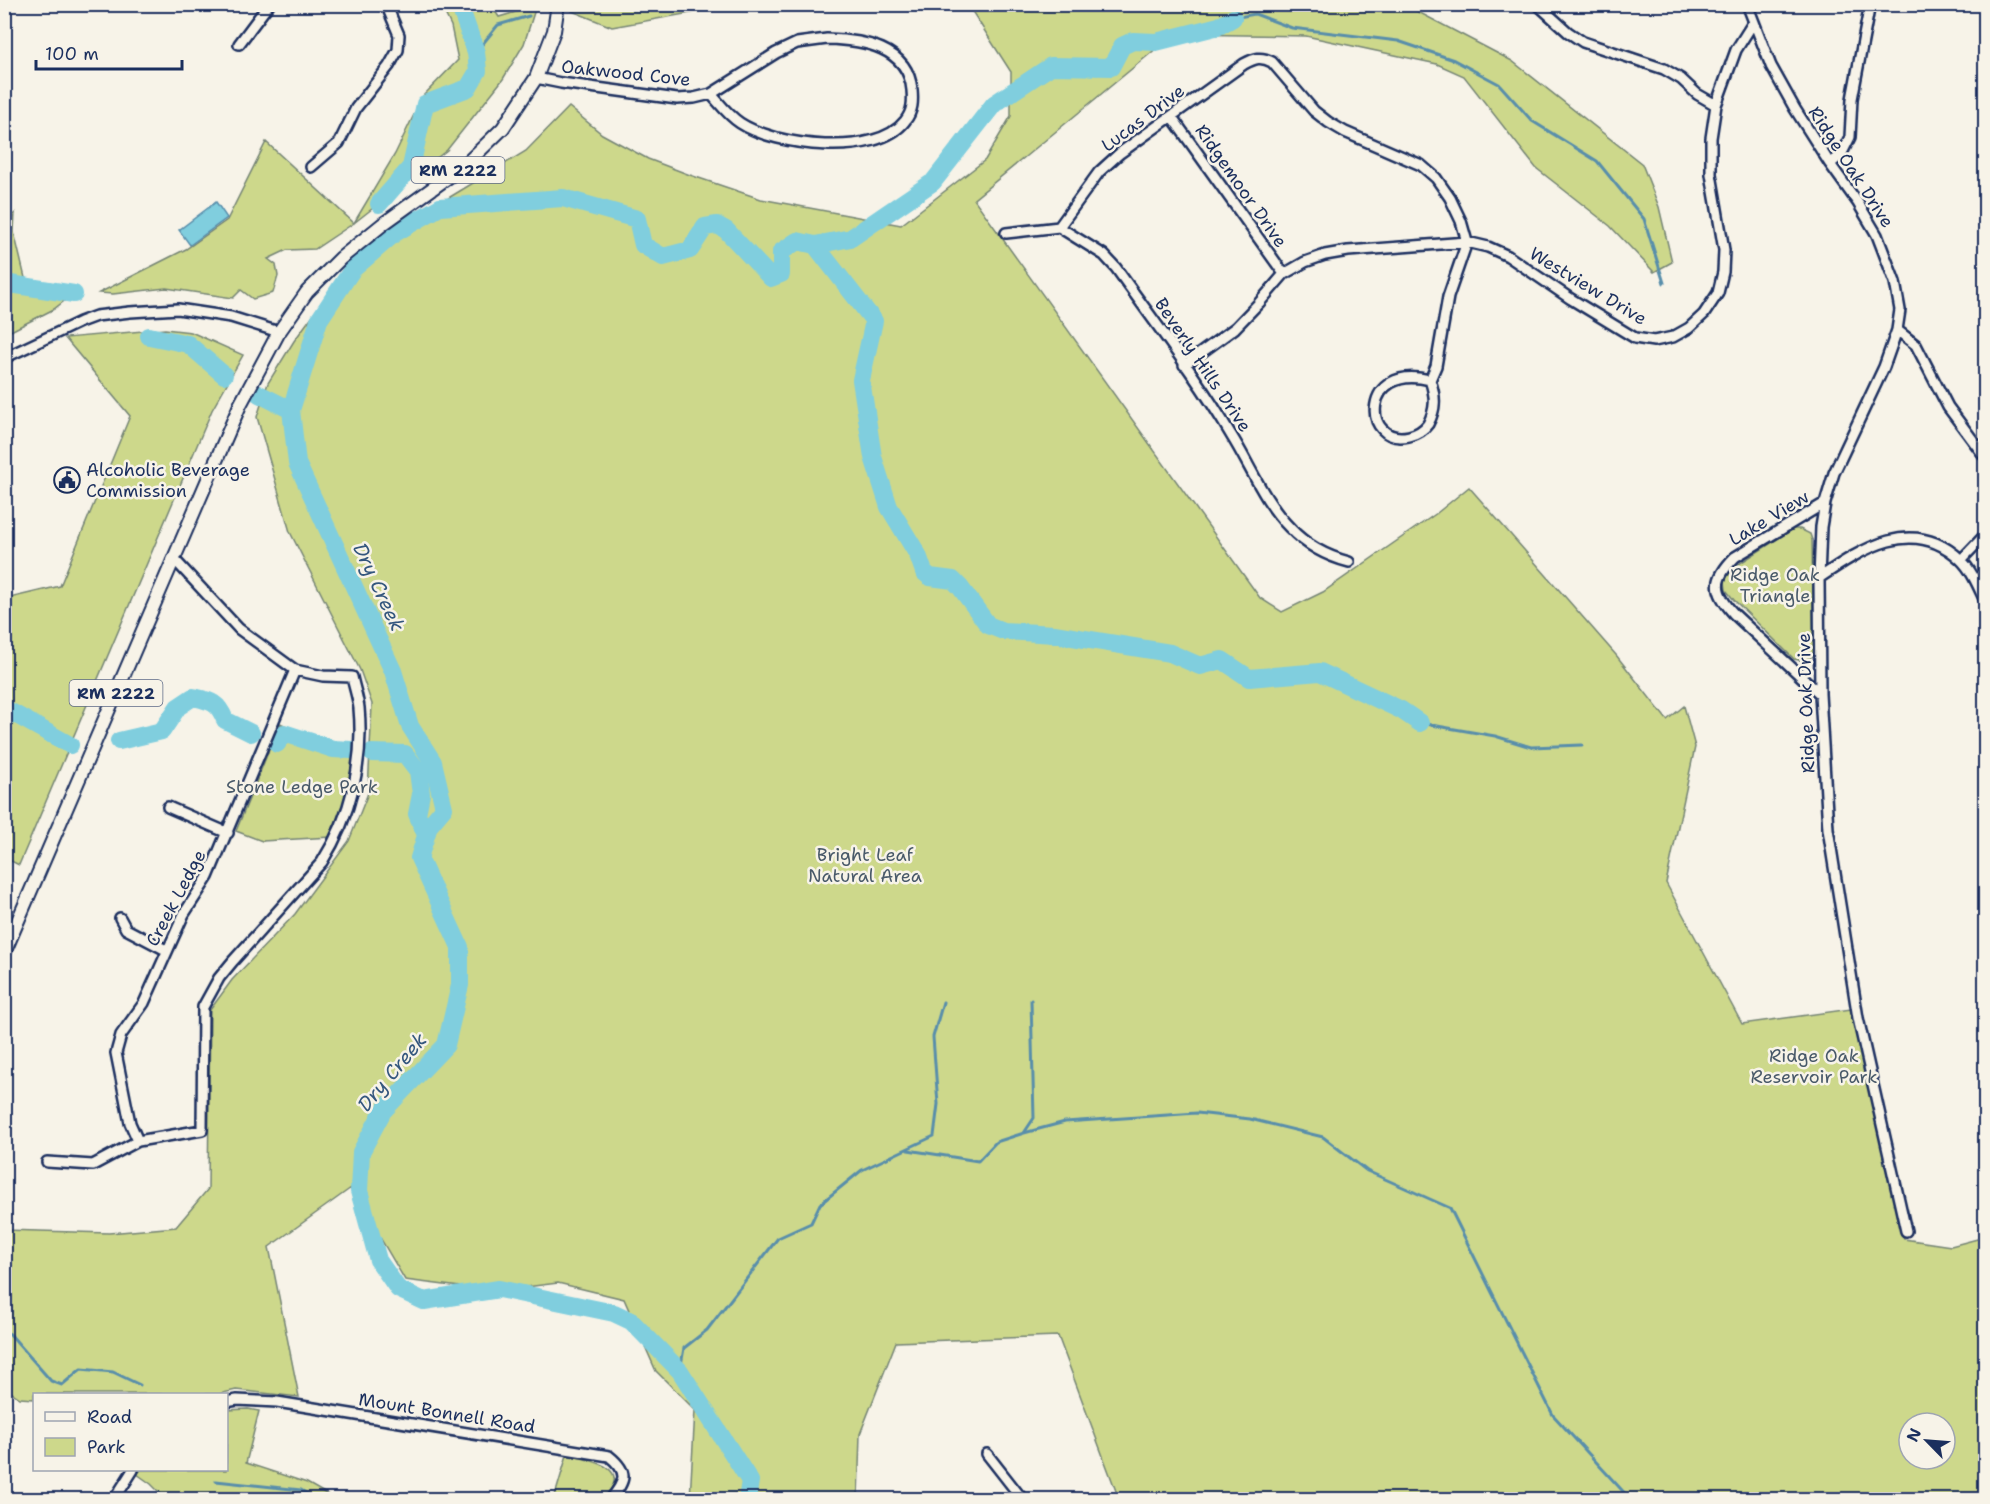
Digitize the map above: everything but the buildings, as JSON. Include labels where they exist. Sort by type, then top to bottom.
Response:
[{"type":"main road","name":"RM 2222","points":[[4,953],[240,405],[279,332],[308,292],[341,258],[383,224],[465,165],[502,128],[536,78],[554,31],[558,4]]},
{"type":"street","points":[[238,44],[269,4]]},
{"type":"street","points":[[311,167],[339,143],[356,108],[389,66],[398,50],[399,35],[386,4]]},
{"type":"street","points":[[1537,4],[1568,32],[1583,42],[1664,69],[1716,105]]},
{"type":"street","name":"Ridge Oak Drive","points":[[1747,4],[1771,66],[1795,109],[1877,235],[1895,282],[1900,310],[1898,330],[1884,367],[1834,473],[1821,527],[1819,578],[1820,694],[1828,829],[1856,1006],[1906,1231]]},
{"type":"street","points":[[1830,164],[1841,155],[1850,137],[1852,99],[1870,4]]},
{"type":"street","name":"Westview Drive","points":[[1184,365],[1235,328],[1284,274],[1305,262],[1326,255],[1467,242],[1488,247],[1508,256],[1571,299],[1635,338],[1654,341],[1672,337],[1689,328],[1704,314],[1718,293],[1723,272],[1724,250],[1711,174],[1711,138],[1716,105],[1736,50],[1753,22]]},
{"type":"street","name":"Oakwood Cove","points":[[536,78],[677,99],[694,98],[711,94],[796,43],[852,39],[873,44],[892,54],[911,78],[913,107],[905,121],[893,131],[878,138],[849,145],[823,146],[749,127],[728,113],[711,94]]},
{"type":"street","name":"Lucas Drive","points":[[1059,227],[1099,172],[1120,153],[1244,64],[1255,58],[1264,58],[1272,62],[1314,111],[1328,122],[1345,132],[1421,165],[1436,178],[1450,198],[1461,221],[1467,242]]},
{"type":"street","name":"Ridgemoor Drive","points":[[1172,117],[1284,274]]},
{"type":"street","points":[[1006,233],[1059,227]]},
{"type":"street","name":"Beverly Hills Drive","points":[[1059,227],[1097,250],[1116,268],[1231,434],[1284,522],[1308,543],[1330,557],[1348,562]]},
{"type":"street","points":[[1430,380],[1397,378],[1385,386],[1374,413],[1378,425],[1389,435],[1404,437],[1417,434],[1427,426],[1436,406],[1435,392],[1430,380],[1436,366],[1448,297],[1467,242]]},
{"type":"street","points":[[4,358],[96,316],[130,312],[178,309],[231,317],[279,332]]},
{"type":"street","points":[[1898,330],[1916,345],[1948,407],[1986,458]]},
{"type":"street","name":"Lake View","points":[[1820,694],[1734,614],[1722,600],[1718,579],[1735,557],[1825,503]]},
{"type":"street","points":[[1961,560],[1986,534]]},
{"type":"street","points":[[1819,578],[1883,541],[1907,538],[1925,540],[1942,546],[1961,560],[1973,577],[1986,603]]},
{"type":"street","points":[[47,1162],[93,1165],[138,1141],[202,1130],[204,1007],[219,978],[232,960],[322,862],[334,843],[350,802],[359,758],[359,707],[352,676],[323,676],[295,670],[239,628],[174,559]]},
{"type":"street","name":"Creek Ledge","points":[[138,1141],[130,1123],[117,1053],[121,1035],[144,1003],[184,914],[208,877],[295,670]]},
{"type":"street","points":[[168,807],[228,833]]},
{"type":"street","points":[[120,918],[126,928],[166,950]]},
{"type":"street","name":"Mount Bonnell Road","points":[[228,1402],[277,1402],[609,1456],[620,1465],[623,1472],[619,1489],[610,1500]]},
{"type":"street","points":[[987,1454],[1023,1500]]},
{"type":"street","points":[[114,1500],[132,1471]]},
{"type":"green space","points":[[573,4],[735,5],[612,27],[572,11]]},
{"type":"green space","points":[[441,5],[491,5],[499,17],[536,6],[524,44],[503,79],[447,150],[354,223],[395,154],[423,96],[458,60],[451,26]]},
{"type":"green space","name":"Bright Leaf Natural Area","points":[[968,5],[1405,5],[1512,61],[1642,164],[1659,207],[1672,262],[1654,272],[1610,226],[1536,168],[1464,76],[1437,64],[1306,36],[1174,34],[974,199],[1260,598],[1282,612],[1323,592],[1437,513],[1469,487],[1616,655],[1667,720],[1684,706],[1695,747],[1666,883],[1742,1024],[1851,1009],[1904,1239],[1951,1246],[1985,1237],[1985,1499],[1119,1499],[1058,1336],[896,1342],[860,1434],[858,1499],[690,1499],[695,1410],[656,1371],[624,1299],[558,1283],[492,1291],[405,1280],[351,1188],[269,1247],[299,1397],[236,1390],[223,1393],[33,1393],[33,1399],[20,1398],[5,1388],[4,1230],[109,1233],[176,1227],[208,1189],[210,1010],[232,980],[295,914],[349,841],[368,793],[372,704],[360,670],[290,532],[257,417],[268,383],[294,341],[329,293],[378,246],[450,197],[526,151],[569,107],[602,134],[648,159],[690,175],[761,199],[901,225],[985,160],[1011,116],[1011,72]]},
{"type":"green space","points":[[266,142],[354,223],[315,249],[287,250],[268,259],[276,265],[278,276],[273,293],[253,299],[241,290],[233,298],[166,288],[113,294],[99,293],[186,249],[227,220]]},
{"type":"green space","points":[[15,213],[14,232],[25,278],[68,298],[54,309],[5,334],[5,222]]},
{"type":"green space","points":[[165,329],[191,332],[243,355],[212,410],[19,865],[5,858],[5,599],[60,586],[130,416],[65,338]]},
{"type":"green space","name":"Ridge Oak Triangle","points":[[1793,529],[1800,529],[1810,534],[1812,540],[1814,652],[1811,657],[1803,661],[1794,659],[1734,600],[1726,590],[1725,581],[1731,569]]},
{"type":"green space","name":"Stone Ledge Park","points":[[280,723],[356,757],[348,795],[331,837],[262,841],[236,831]]},
{"type":"green space","points":[[228,1410],[259,1411],[246,1463],[307,1483],[335,1499],[166,1499],[137,1474],[140,1471],[228,1471]]},
{"type":"green space","points":[[567,1455],[587,1459],[612,1472],[614,1479],[612,1488],[603,1499],[554,1499]]},
{"type":"water","points":[[216,202],[227,218],[190,245],[179,230]]},
{"type":"waterway","name":"Dry Creek","points":[[379,204],[411,167],[425,104],[468,88],[478,71],[476,52],[459,4]]},
{"type":"waterway","points":[[1233,18],[1238,4]]},
{"type":"waterway","points":[[1233,18],[1255,14],[1292,28],[1398,41],[1454,60],[1499,84],[1532,121],[1597,161],[1644,219],[1664,283]]},
{"type":"waterway","points":[[476,52],[498,25],[529,16]]},
{"type":"waterway","name":"Dry Creek","points":[[747,1500],[750,1481],[680,1371],[631,1321],[614,1313],[499,1289],[424,1301],[398,1289],[378,1260],[359,1191],[361,1152],[383,1111],[446,1045],[460,985],[460,947],[419,858],[429,826],[444,808],[433,762],[410,726],[393,671],[297,463],[291,410],[319,320],[352,270],[395,233],[440,207],[563,198],[637,219],[643,245],[663,257],[690,250],[705,227],[717,225],[726,230],[771,278],[781,274],[781,252],[797,241],[815,245],[851,238],[933,182],[994,104],[1051,66],[1111,67],[1122,46],[1133,41],[1156,42],[1219,26],[1233,18]]},
{"type":"waterway","points":[[815,245],[874,321],[861,380],[873,457],[889,507],[918,555],[924,572],[930,577],[953,580],[988,625],[1003,631],[1054,634],[1170,653],[1200,666],[1222,660],[1249,678],[1320,672],[1401,710],[1420,723]]},
{"type":"waterway","points":[[4,283],[74,294]]},
{"type":"waterway","points":[[149,336],[188,344],[224,375]]},
{"type":"waterway","points":[[259,394],[291,410]]},
{"type":"waterway","points":[[119,741],[162,731],[178,707],[193,697],[213,703],[220,709],[225,720],[251,733]]},
{"type":"waterway","points":[[4,708],[70,745]]},
{"type":"waterway","points":[[1420,723],[1495,736],[1531,747],[1582,745]]},
{"type":"waterway","points":[[277,744],[284,733],[333,749],[351,750]]},
{"type":"waterway","points":[[372,753],[405,754],[418,771],[421,794],[417,814],[426,835]]},
{"type":"waterway","points":[[908,1150],[978,1161],[996,1142],[1024,1133],[1034,1118],[1031,1000]]},
{"type":"waterway","points":[[680,1371],[684,1348],[707,1330],[778,1238],[811,1223],[820,1204],[862,1170],[934,1136],[938,1104],[933,1037],[943,1002]]},
{"type":"waterway","points":[[1024,1133],[1065,1122],[1197,1113],[1250,1119],[1323,1137],[1367,1171],[1450,1208],[1553,1415],[1631,1500]]},
{"type":"waterway","points":[[4,1332],[10,1334],[51,1381],[62,1385],[81,1369],[113,1372],[140,1385]]},
{"type":"waterway","points":[[216,1481],[301,1490],[317,1500]]},
{"type":"place","name":"Alcoholic Beverage Commission","points":[[67,480]]},
{"type":"park label","name":"Ridge Oak Reservoir Park","points":[[1814,1066]]}]
